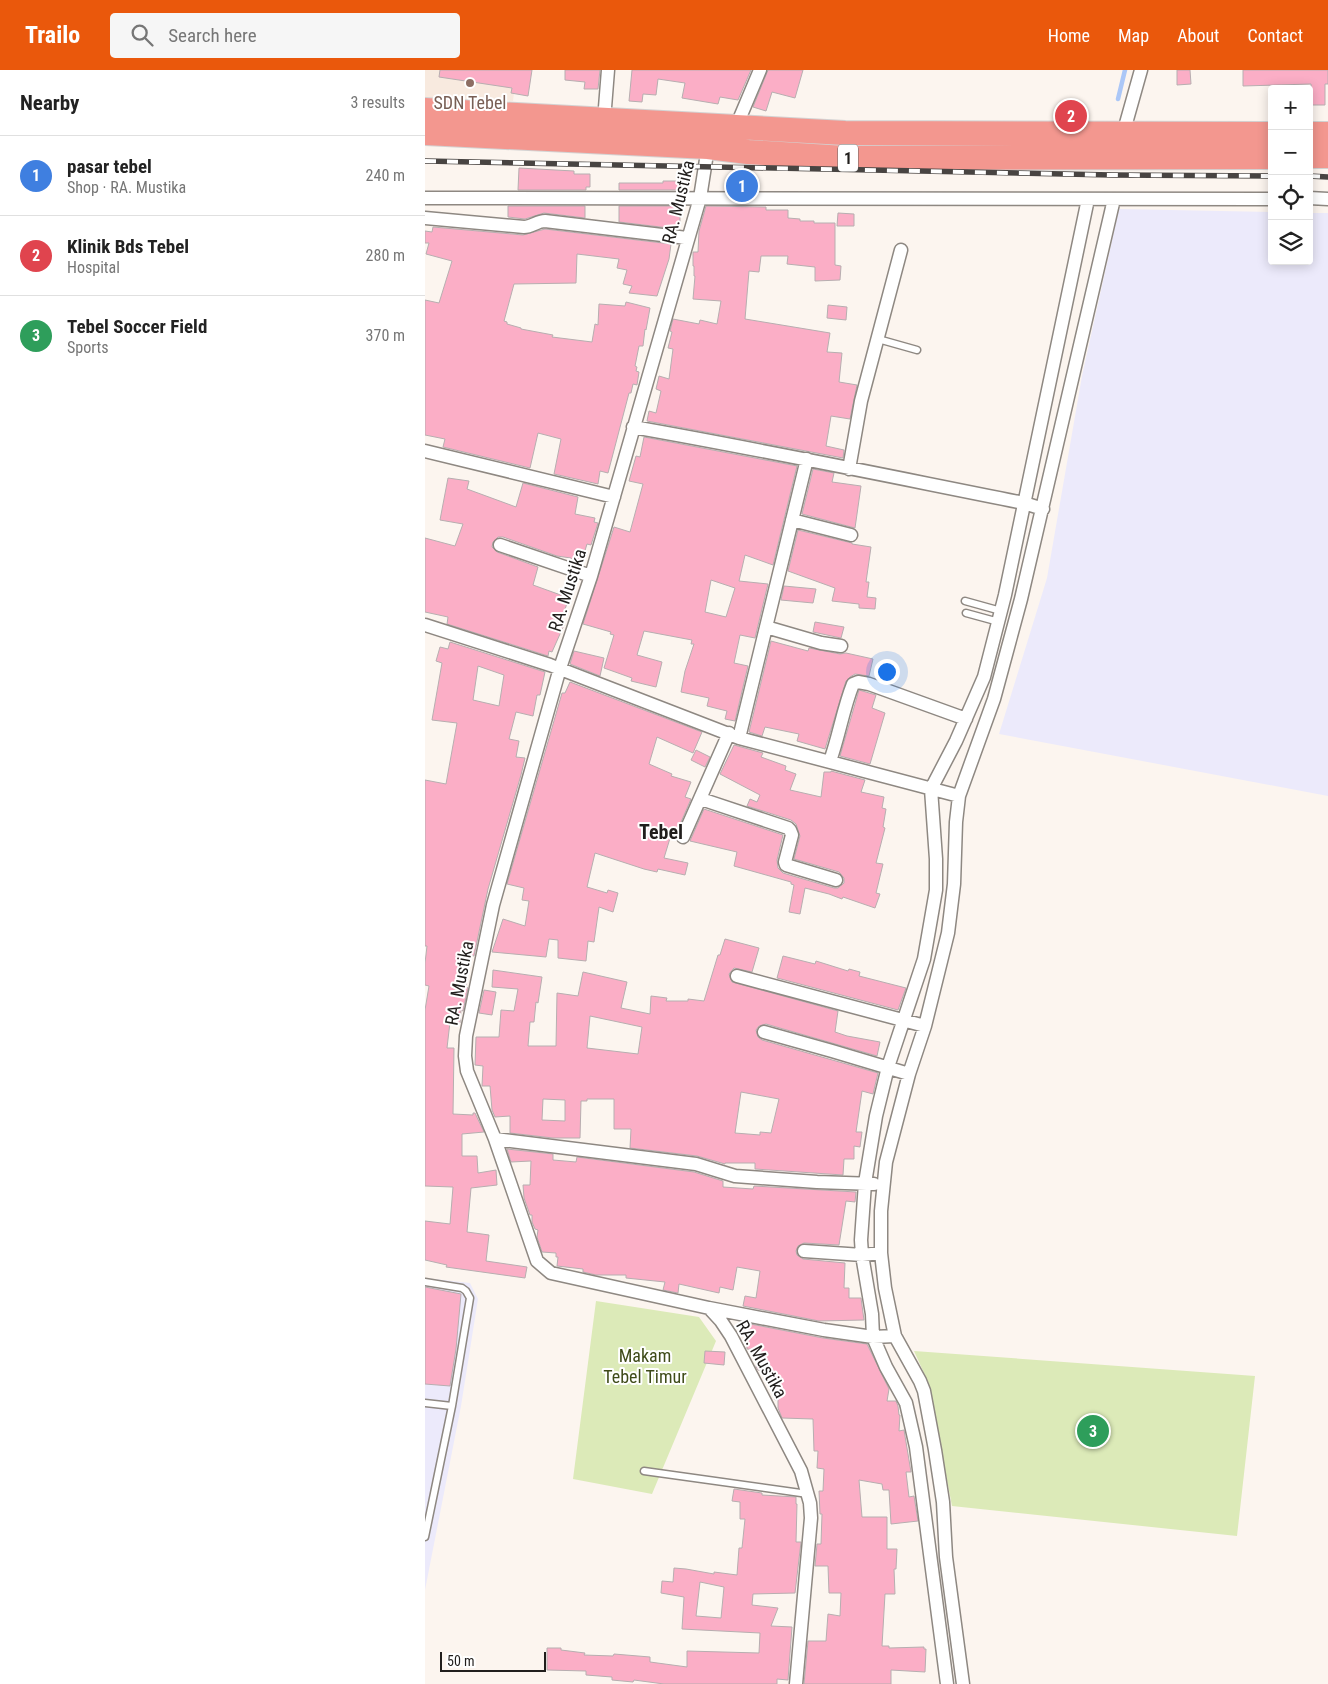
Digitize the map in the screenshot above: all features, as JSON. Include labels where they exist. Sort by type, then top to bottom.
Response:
[{"type":"highway","name":"1","points":[[425,110],[845,133],[1268,134]]},
{"type":"highway","name":"1","points":[[425,133],[708,146],[748,152],[844,158],[1268,156]]},
{"type":"highway","points":[[1313,134],[1328,134]]},
{"type":"highway","points":[[1313,156],[1328,156]]},
{"type":"street","points":[[604,120],[608,70]]},
{"type":"street","points":[[736,127],[760,70]]},
{"type":"street","points":[[1123,134],[1141,70]]},
{"type":"street","name":"RA. Mustika","points":[[708,146],[700,198],[591,576],[560,668],[493,905],[466,1036],[465,1056],[467,1071],[495,1139],[537,1261],[547,1271],[709,1308],[721,1320],[731,1336],[801,1471],[808,1494],[811,1518],[795,1684]]},
{"type":"street","points":[[425,198],[1268,198]]},
{"type":"street","points":[[1313,198],[1328,199]]},
{"type":"street","points":[[947,1684],[926,1452],[924,1391],[920,1381],[883,1336],[872,1314],[871,1254],[875,1184],[875,1116],[890,1068],[915,1024],[948,933],[954,884],[955,795],[994,699],[1101,199]]},
{"type":"street","points":[[963,1684],[946,1557],[943,1502],[926,1452],[906,1403],[887,1367],[883,1336],[885,1288],[871,1254],[881,1211],[875,1184],[886,1162],[907,1074],[936,890],[934,790],[984,677],[1034,506],[1101,199]]},
{"type":"street","points":[[425,218],[524,227],[530,227],[537,222],[545,220],[687,238]]},
{"type":"street","points":[[849,469],[861,401],[901,250]]},
{"type":"street","points":[[633,427],[807,458],[849,469],[1034,506]]},
{"type":"street","points":[[425,451],[614,497]]},
{"type":"street","points":[[683,837],[734,736],[766,627],[807,458]]},
{"type":"street","points":[[792,520],[851,535]]},
{"type":"street","points":[[500,545],[591,576]]},
{"type":"street","points":[[425,625],[560,668],[734,736],[955,795]]},
{"type":"street","points":[[766,627],[821,643],[841,646]]},
{"type":"street","points":[[830,762],[845,703],[853,684],[856,682],[869,684],[966,720]]},
{"type":"street","points":[[701,799],[791,830],[786,865],[836,880]]},
{"type":"street","points":[[737,976],[915,1024]]},
{"type":"street","points":[[764,1032],[907,1074]]},
{"type":"street","points":[[495,1139],[696,1164],[735,1176],[875,1184]]},
{"type":"street","points":[[804,1251],[871,1254]]},
{"type":"street","points":[[709,1308],[824,1330],[883,1336]]},
{"type":"lane","points":[[878,339],[917,350]]},
{"type":"lane","points":[[965,601],[1000,617]]},
{"type":"lane","points":[[966,613],[1000,617]]},
{"type":"lane","points":[[425,1282],[462,1288],[466,1290],[470,1298],[452,1406],[425,1537]]},
{"type":"lane","points":[[425,1403],[452,1406]]},
{"type":"lane","points":[[644,1471],[808,1494]]},
{"type":"shaded area","name":"SDN Tebel","points":[[425,70],[517,70],[513,101],[425,97]]},
{"type":"shaded area","points":[[1119,209],[1268,212],[1268,265],[1313,265],[1313,213],[1328,213],[1328,796],[999,734],[1047,578],[1082,376]]},
{"type":"shaded area","points":[[425,1278],[470,1283],[478,1299],[461,1406],[425,1590]]},
{"type":"green space","name":"Makam Tebel Timur","points":[[596,1301],[699,1317],[716,1341],[652,1494],[573,1479]]},
{"type":"green space","points":[[914,1351],[1255,1376],[1237,1536],[952,1506],[928,1382]]},
{"type":"building","points":[[440,70],[532,70],[528,96],[511,93],[512,88],[439,77]]},
{"type":"building","points":[[565,70],[600,70],[598,89],[584,89],[585,82],[565,80]]},
{"type":"building","points":[[632,70],[751,70],[738,100],[720,97],[718,104],[682,98],[685,83],[658,79],[656,95],[643,94],[642,102],[629,101]]},
{"type":"building","points":[[768,70],[803,70],[795,98],[772,92],[766,111],[753,107]]},
{"type":"building","points":[[1177,70],[1190,70],[1191,84],[1177,85]]},
{"type":"building","points":[[1243,70],[1328,70],[1328,84],[1325,84],[1325,105],[1313,105],[1313,85],[1311,84],[1243,86]]},
{"type":"building","points":[[519,168],[574,171],[574,174],[590,174],[590,187],[586,187],[586,190],[518,190]]},
{"type":"building","points":[[663,181],[685,181],[686,190],[619,190],[619,183],[663,183]]},
{"type":"building","points":[[508,206],[585,206],[585,218],[544,213],[525,219],[508,217]]},
{"type":"building","points":[[619,206],[680,206],[680,224],[678,224],[677,229],[619,222]]},
{"type":"building","points":[[706,206],[766,207],[766,210],[788,210],[788,218],[800,219],[800,221],[835,223],[835,265],[841,266],[840,280],[815,281],[815,267],[787,264],[788,256],[761,256],[759,272],[749,271],[745,319],[830,333],[827,352],[842,353],[839,382],[857,385],[850,419],[831,416],[826,446],[844,450],[843,458],[647,421],[649,411],[656,413],[661,391],[656,389],[659,376],[669,379],[673,349],[668,348],[673,319],[699,324],[700,320],[717,324],[721,301],[693,299],[695,276],[693,252],[698,252],[699,231]]},
{"type":"building","points":[[838,213],[854,214],[854,226],[837,226]]},
{"type":"building","points":[[433,227],[523,235],[545,229],[671,244],[669,259],[657,296],[629,293],[632,286],[623,284],[627,270],[617,268],[619,259],[577,254],[576,283],[514,284],[504,321],[521,329],[553,335],[552,337],[592,342],[595,324],[598,325],[599,304],[625,306],[626,302],[650,308],[643,346],[639,346],[635,366],[637,367],[636,371],[639,372],[637,385],[633,384],[631,393],[629,393],[608,473],[600,471],[598,484],[554,474],[561,439],[538,433],[530,468],[443,447],[445,439],[425,435],[425,300],[439,303],[452,261],[426,254],[429,243],[425,243],[425,231],[432,232]]},
{"type":"building","points":[[828,305],[847,307],[846,320],[827,318]]},
{"type":"building","points":[[644,437],[797,466],[773,565],[745,555],[739,581],[768,584],[755,638],[740,635],[734,663],[748,666],[735,721],[725,719],[727,711],[707,706],[709,698],[681,692],[685,671],[694,644],[691,644],[692,640],[644,631],[637,655],[662,662],[656,687],[631,681],[632,678],[604,668],[614,635],[610,634],[611,632],[583,624],[614,527],[630,532],[643,484],[629,481],[636,456],[640,457]],"holes":[[[711,580],[735,588],[726,617],[705,612]]]},
{"type":"building","points":[[813,469],[834,473],[832,482],[861,486],[855,528],[802,514]]},
{"type":"building","points":[[448,478],[469,481],[467,489],[516,507],[523,483],[578,497],[575,514],[595,518],[594,522],[598,523],[591,545],[587,544],[581,564],[571,560],[571,558],[557,556],[503,537],[498,537],[493,542],[492,547],[497,552],[538,567],[533,585],[569,598],[560,623],[564,625],[552,652],[549,651],[548,656],[447,624],[448,617],[425,612],[425,538],[455,546],[463,524],[440,520]]},
{"type":"building","points":[[798,530],[871,547],[866,582],[869,582],[867,597],[876,598],[875,609],[859,608],[859,604],[832,601],[835,588],[788,571]]},
{"type":"building","points":[[784,586],[816,589],[813,603],[781,600]]},
{"type":"building","points":[[815,622],[844,627],[841,638],[813,632]]},
{"type":"building","points":[[771,641],[808,651],[809,648],[873,659],[869,676],[855,674],[846,681],[825,749],[797,741],[799,734],[765,727],[762,736],[749,732]]},
{"type":"building","points":[[450,642],[545,672],[540,695],[537,695],[533,716],[516,712],[509,739],[519,741],[516,757],[525,758],[488,889],[474,956],[463,954],[461,978],[467,979],[466,987],[468,988],[463,1011],[461,1010],[460,1023],[450,1022],[447,1048],[454,1048],[453,1114],[473,1115],[475,1113],[484,1132],[462,1134],[462,1156],[477,1156],[478,1173],[496,1170],[497,1185],[471,1188],[467,1232],[489,1235],[486,1261],[527,1267],[525,1278],[446,1267],[447,1265],[425,1260],[425,1221],[450,1224],[453,1187],[425,1186],[425,1010],[429,986],[425,985],[427,946],[425,946],[425,780],[446,784],[457,723],[432,720],[442,663],[436,661],[440,647],[448,649]],"holes":[[[478,666],[504,675],[499,706],[473,700]]]},
{"type":"building","points":[[574,651],[604,658],[600,676],[570,664]]},
{"type":"building","points":[[570,682],[702,732],[693,753],[657,737],[649,764],[672,774],[671,776],[691,782],[685,797],[691,799],[675,836],[671,835],[664,858],[688,863],[685,875],[658,869],[657,872],[644,869],[595,853],[587,887],[607,893],[608,890],[618,893],[613,912],[599,907],[594,942],[588,941],[586,961],[558,958],[558,940],[549,939],[546,957],[492,952],[503,919],[525,926],[529,901],[522,900],[524,888],[507,884],[562,693],[565,693]]},
{"type":"building","points":[[859,690],[876,695],[872,708],[885,713],[870,764],[840,756]]},
{"type":"building","points":[[734,745],[763,753],[761,757],[786,766],[785,770],[796,774],[790,790],[821,797],[824,772],[831,771],[865,780],[861,792],[884,797],[882,808],[886,809],[883,827],[885,828],[876,863],[883,864],[876,893],[880,894],[875,908],[843,897],[842,899],[805,888],[800,914],[789,912],[794,885],[791,882],[734,866],[737,852],[690,841],[704,809],[783,835],[777,860],[778,868],[783,873],[834,888],[838,888],[844,883],[844,878],[839,872],[794,859],[800,836],[796,824],[791,820],[747,806],[750,799],[757,802],[760,795],[720,774]]},
{"type":"building","points":[[696,750],[710,757],[705,767],[691,760]]},
{"type":"building","points":[[725,939],[759,948],[752,972],[734,968],[729,974],[732,982],[838,1011],[835,1032],[880,1042],[877,1056],[766,1024],[759,1026],[756,1030],[758,1037],[762,1040],[878,1073],[873,1094],[862,1091],[856,1132],[862,1132],[860,1147],[854,1146],[854,1159],[844,1159],[843,1175],[755,1169],[755,1163],[725,1164],[697,1156],[630,1148],[631,1129],[614,1129],[614,1099],[587,1099],[587,1101],[581,1101],[580,1138],[553,1138],[510,1133],[510,1116],[495,1117],[492,1110],[490,1086],[482,1086],[483,1066],[475,1065],[476,1037],[499,1037],[501,1010],[514,1011],[518,989],[492,987],[493,970],[542,977],[538,1003],[536,1002],[534,1022],[530,1022],[528,1046],[556,1046],[557,993],[578,996],[583,972],[627,982],[621,1008],[650,1014],[651,996],[667,998],[666,1001],[688,1001],[688,999],[704,1001],[718,955],[720,955]],"holes":[[[590,1016],[642,1027],[638,1054],[587,1048]],[[741,1092],[779,1099],[771,1133],[760,1132],[760,1135],[735,1133]],[[543,1099],[565,1100],[565,1121],[542,1120]]]},
{"type":"building","points":[[783,956],[815,964],[816,961],[848,971],[849,969],[860,972],[859,976],[906,988],[898,1010],[777,978]]},
{"type":"building","points":[[484,990],[496,992],[492,1015],[479,1013]]},
{"type":"building","points":[[507,1149],[553,1154],[553,1160],[576,1162],[577,1157],[694,1172],[723,1181],[723,1187],[753,1189],[754,1186],[856,1192],[855,1202],[846,1201],[839,1245],[804,1243],[798,1246],[796,1251],[797,1255],[803,1259],[845,1263],[844,1288],[849,1288],[849,1298],[861,1298],[864,1320],[819,1321],[743,1306],[745,1296],[756,1298],[760,1271],[737,1267],[733,1290],[720,1287],[719,1293],[679,1284],[678,1293],[663,1290],[665,1282],[626,1278],[626,1275],[596,1275],[583,1272],[583,1269],[557,1266],[558,1257],[556,1257],[556,1253],[542,1252],[537,1237],[538,1230],[535,1229],[532,1215],[530,1215],[524,1198],[523,1185],[530,1185],[531,1161],[511,1162]]},
{"type":"building","points":[[425,1287],[461,1294],[456,1349],[450,1386],[425,1384]]},
{"type":"building","points":[[740,1322],[823,1338],[867,1344],[889,1389],[887,1401],[896,1401],[898,1406],[900,1415],[899,1431],[904,1430],[911,1472],[906,1472],[909,1497],[914,1496],[918,1521],[891,1524],[889,1490],[883,1490],[882,1484],[859,1480],[862,1517],[887,1517],[887,1549],[897,1549],[896,1569],[894,1569],[895,1594],[885,1594],[882,1646],[889,1646],[889,1648],[924,1647],[926,1649],[925,1672],[891,1670],[891,1684],[804,1684],[808,1641],[826,1641],[828,1614],[840,1616],[841,1593],[829,1593],[828,1566],[815,1566],[817,1544],[821,1544],[822,1514],[820,1514],[819,1491],[823,1491],[824,1469],[817,1468],[818,1451],[814,1451],[813,1419],[782,1418],[778,1408],[778,1400],[775,1400],[775,1373],[758,1370],[756,1367],[759,1350],[747,1349],[746,1331],[739,1330]]},
{"type":"building","points":[[705,1351],[725,1352],[724,1365],[704,1363]]},
{"type":"building","points":[[734,1489],[762,1493],[762,1495],[796,1497],[796,1542],[801,1542],[795,1593],[753,1594],[752,1605],[778,1608],[771,1626],[792,1627],[788,1680],[777,1679],[777,1684],[664,1684],[634,1680],[633,1682],[612,1680],[612,1677],[586,1675],[586,1671],[547,1670],[547,1648],[561,1648],[561,1650],[585,1653],[584,1655],[613,1656],[614,1654],[650,1657],[650,1662],[687,1667],[687,1651],[759,1653],[760,1633],[682,1629],[684,1597],[661,1593],[662,1581],[673,1582],[674,1568],[714,1574],[714,1572],[737,1575],[739,1548],[742,1548],[745,1519],[740,1519],[740,1502],[732,1501]],"holes":[[[700,1582],[724,1587],[721,1618],[696,1616]]]},
{"type":"waterway","points":[[1118,99],[1125,70]]},
{"type":"railway","points":[[425,161],[1112,175],[1268,176]]},
{"type":"railway","points":[[1313,176],[1328,177]]},
{"type":"place","name":"SDN Tebel","points":[[470,83]]},
{"type":"place","name":"Klinik Bds Tebel","points":[[1071,116]]},
{"type":"place","name":"pasar tebel","points":[[742,186]]},
{"type":"place","name":"Tebel Soccer Field","points":[[1093,1431]]},
{"type":"district","name":"Tebel","points":[[661,832]]}]
